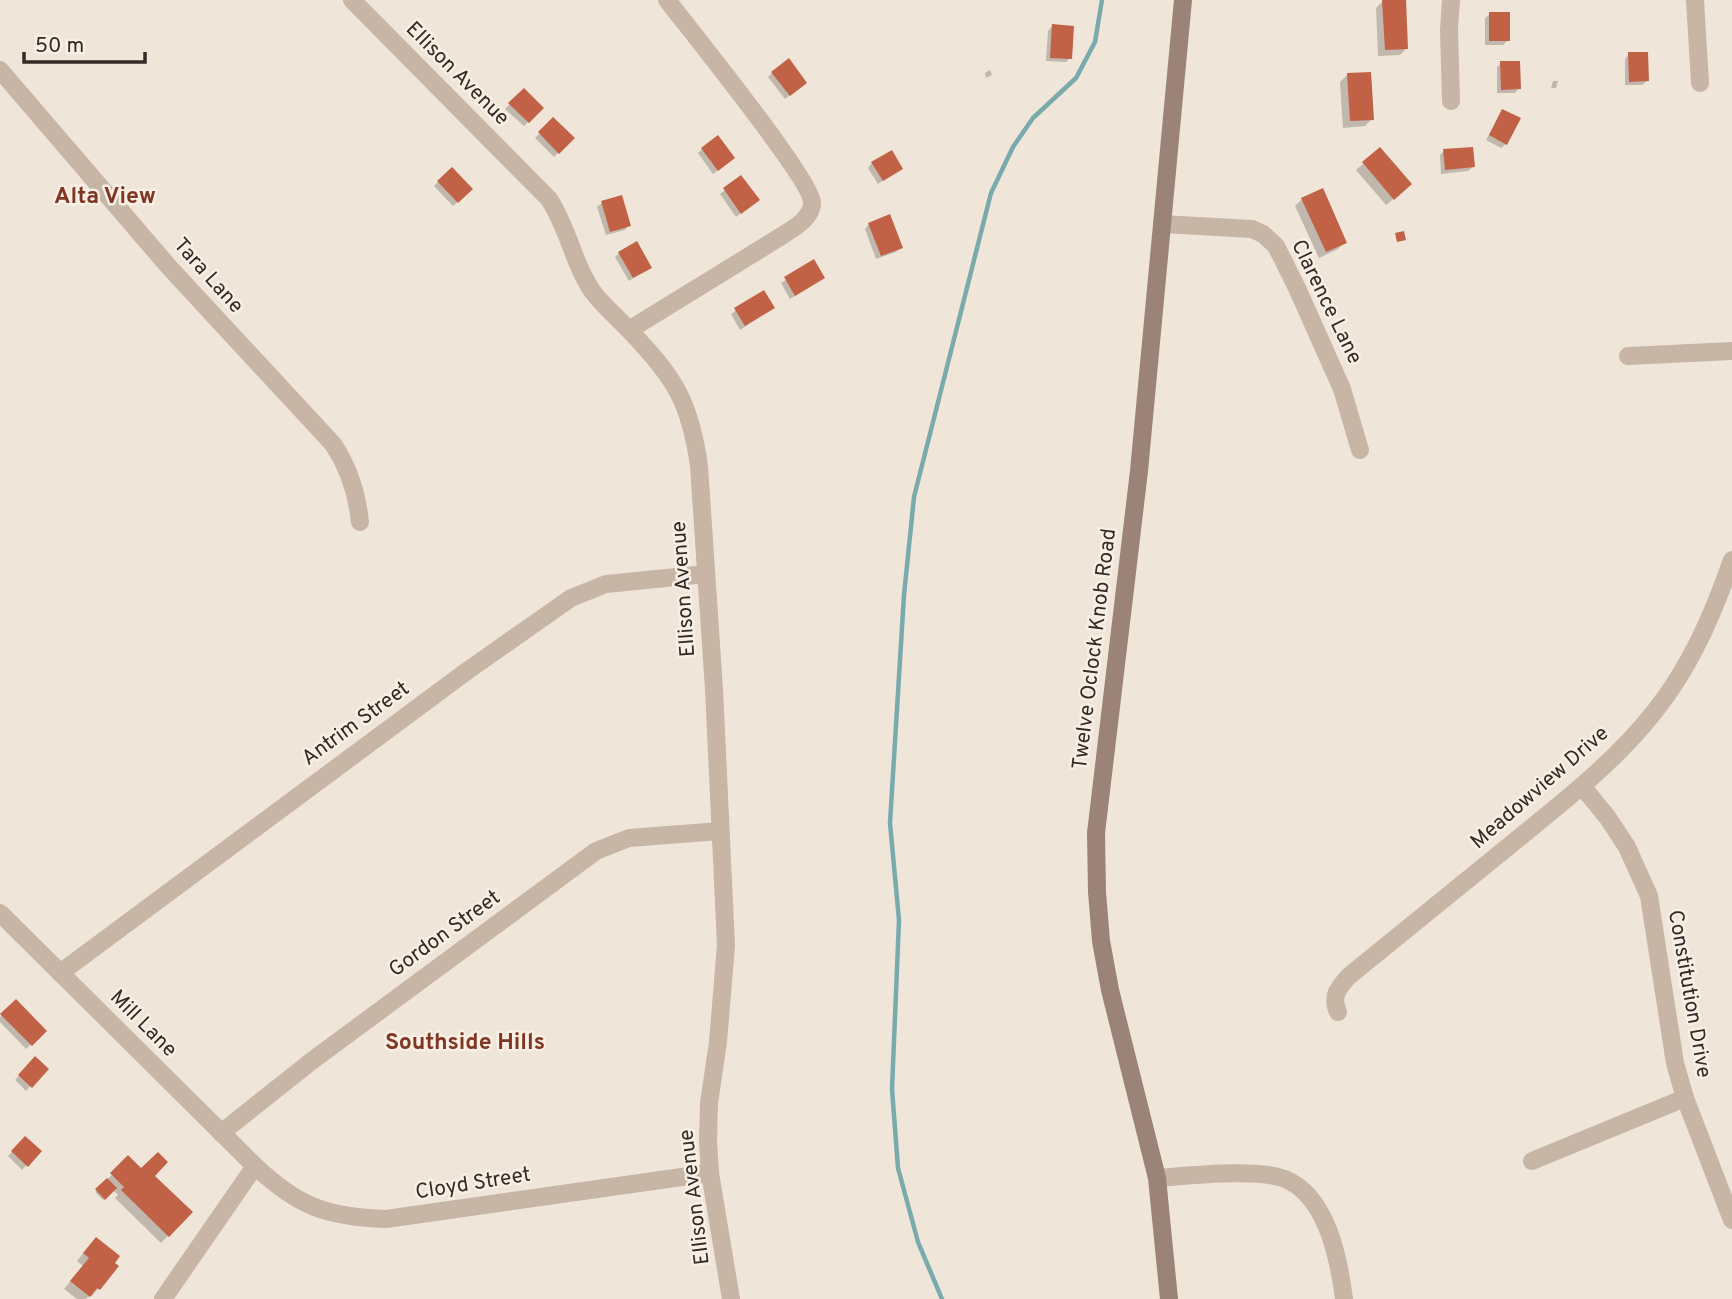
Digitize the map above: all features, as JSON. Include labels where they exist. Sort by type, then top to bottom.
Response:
[{"type":"street","name":"Ellison Avenue","points":[[352,0],[549,199],[559,215],[585,279],[596,296],[662,365],[687,409],[699,466],[714,689],[726,945],[718,1042],[709,1103],[708,1142],[710,1173],[731,1299]]},
{"type":"street","points":[[629,330],[780,237],[804,220],[812,203],[810,192],[781,150],[667,0]]},
{"type":"street","name":"Twelve Oclock Knob Road","points":[[1169,1299],[1157,1178],[1110,990],[1101,942],[1096,833],[1139,471],[1183,0]]},
{"type":"street","points":[[1451,0],[1451,101]]},
{"type":"street","points":[[1695,0],[1700,83]]},
{"type":"street","name":"Tara Lane","points":[[0,70],[169,267],[332,444],[353,483],[360,522]]},
{"type":"street","name":"Clarence Lane","points":[[1162,224],[1252,229],[1263,233],[1273,242],[1297,288],[1342,389],[1360,450]]},
{"type":"street","points":[[1628,356],[1732,351]]},
{"type":"street","name":"Meadowview Drive","points":[[1338,1012],[1335,995],[1349,976],[1582,786],[1628,743],[1679,676],[1700,640],[1732,560]]},
{"type":"street","name":"Antrim Street","points":[[60,973],[455,679],[571,598],[606,584],[706,574]]},
{"type":"street","name":"Constitution Drive","points":[[1582,786],[1627,847],[1648,896],[1670,1041],[1685,1098],[1732,1220]]},
{"type":"street","name":"Gordon Street","points":[[221,1133],[313,1060],[596,851],[629,838],[720,831]]},
{"type":"street","name":"Mill Lane","points":[[0,913],[255,1166]]},
{"type":"street","points":[[1532,1161],[1685,1098]]},
{"type":"street","points":[[163,1299],[255,1166]]},
{"type":"street","name":"Cloyd Street","points":[[255,1166],[276,1186],[315,1208],[345,1216],[386,1219],[616,1184],[710,1173]]},
{"type":"street","points":[[1157,1178],[1271,1175],[1286,1179],[1299,1187],[1310,1198],[1324,1220],[1334,1244],[1344,1299]]},
{"type":"building","points":[[1382,0],[1406,0],[1408,49],[1385,50]]},
{"type":"building","points":[[1489,12],[1510,12],[1510,41],[1489,41]]},
{"type":"building","points":[[1052,24],[1074,26],[1072,59],[1050,58]]},
{"type":"building","points":[[1628,52],[1648,52],[1649,81],[1629,82]]},
{"type":"building","points":[[789,58],[807,83],[790,96],[771,72]]},
{"type":"building","points":[[1500,61],[1520,61],[1521,89],[1501,90]]},
{"type":"building","points":[[1371,72],[1374,120],[1350,121],[1347,73]]},
{"type":"building","points":[[524,88],[544,108],[529,123],[508,103]]},
{"type":"building","points":[[1502,109],[1521,118],[1507,145],[1489,135]]},
{"type":"building","points":[[553,117],[575,138],[559,154],[538,132]]},
{"type":"building","points":[[718,135],[735,158],[718,171],[701,148]]},
{"type":"building","points":[[1380,147],[1412,184],[1394,200],[1362,162]]},
{"type":"building","points":[[1473,147],[1475,167],[1445,170],[1443,149]]},
{"type":"building","points":[[892,150],[903,169],[883,181],[871,162]]},
{"type":"building","points":[[452,167],[473,189],[458,203],[437,181]]},
{"type":"building","points":[[741,175],[760,200],[741,214],[723,188]]},
{"type":"building","points":[[1323,188],[1347,243],[1326,252],[1301,198]]},
{"type":"building","points":[[622,195],[631,226],[610,232],[601,201]]},
{"type":"building","points":[[890,214],[903,248],[881,256],[868,223]]},
{"type":"building","points":[[1404,231],[1406,240],[1397,242],[1395,233]]},
{"type":"building","points":[[637,241],[652,268],[633,278],[618,252]]},
{"type":"building","points":[[814,259],[825,278],[795,296],[784,277]]},
{"type":"building","points":[[764,290],[775,308],[745,326],[734,308]]},
{"type":"building","points":[[16,999],[47,1031],[32,1046],[0,1014]]},
{"type":"building","points":[[35,1056],[49,1069],[32,1088],[18,1075]]},
{"type":"building","points":[[25,1136],[42,1151],[28,1167],[11,1151]]},
{"type":"building","points":[[158,1152],[168,1162],[155,1176],[193,1212],[169,1237],[121,1190],[124,1187],[110,1173],[128,1155],[141,1168]]},
{"type":"building","points":[[107,1178],[117,1188],[105,1200],[95,1189]]},
{"type":"building","points":[[96,1237],[120,1256],[115,1263],[119,1266],[100,1290],[97,1288],[90,1297],[70,1281],[89,1258],[83,1253]]},
{"type":"waterway","points":[[942,1299],[918,1242],[898,1168],[892,1089],[899,920],[890,823],[904,595],[914,497],[991,193],[1013,147],[1033,118],[1076,78],[1095,42],[1102,0]]},
{"type":"district","name":"Alta View","points":[[105,197]]},
{"type":"district","name":"Southside Hills","points":[[465,1043]]}]
